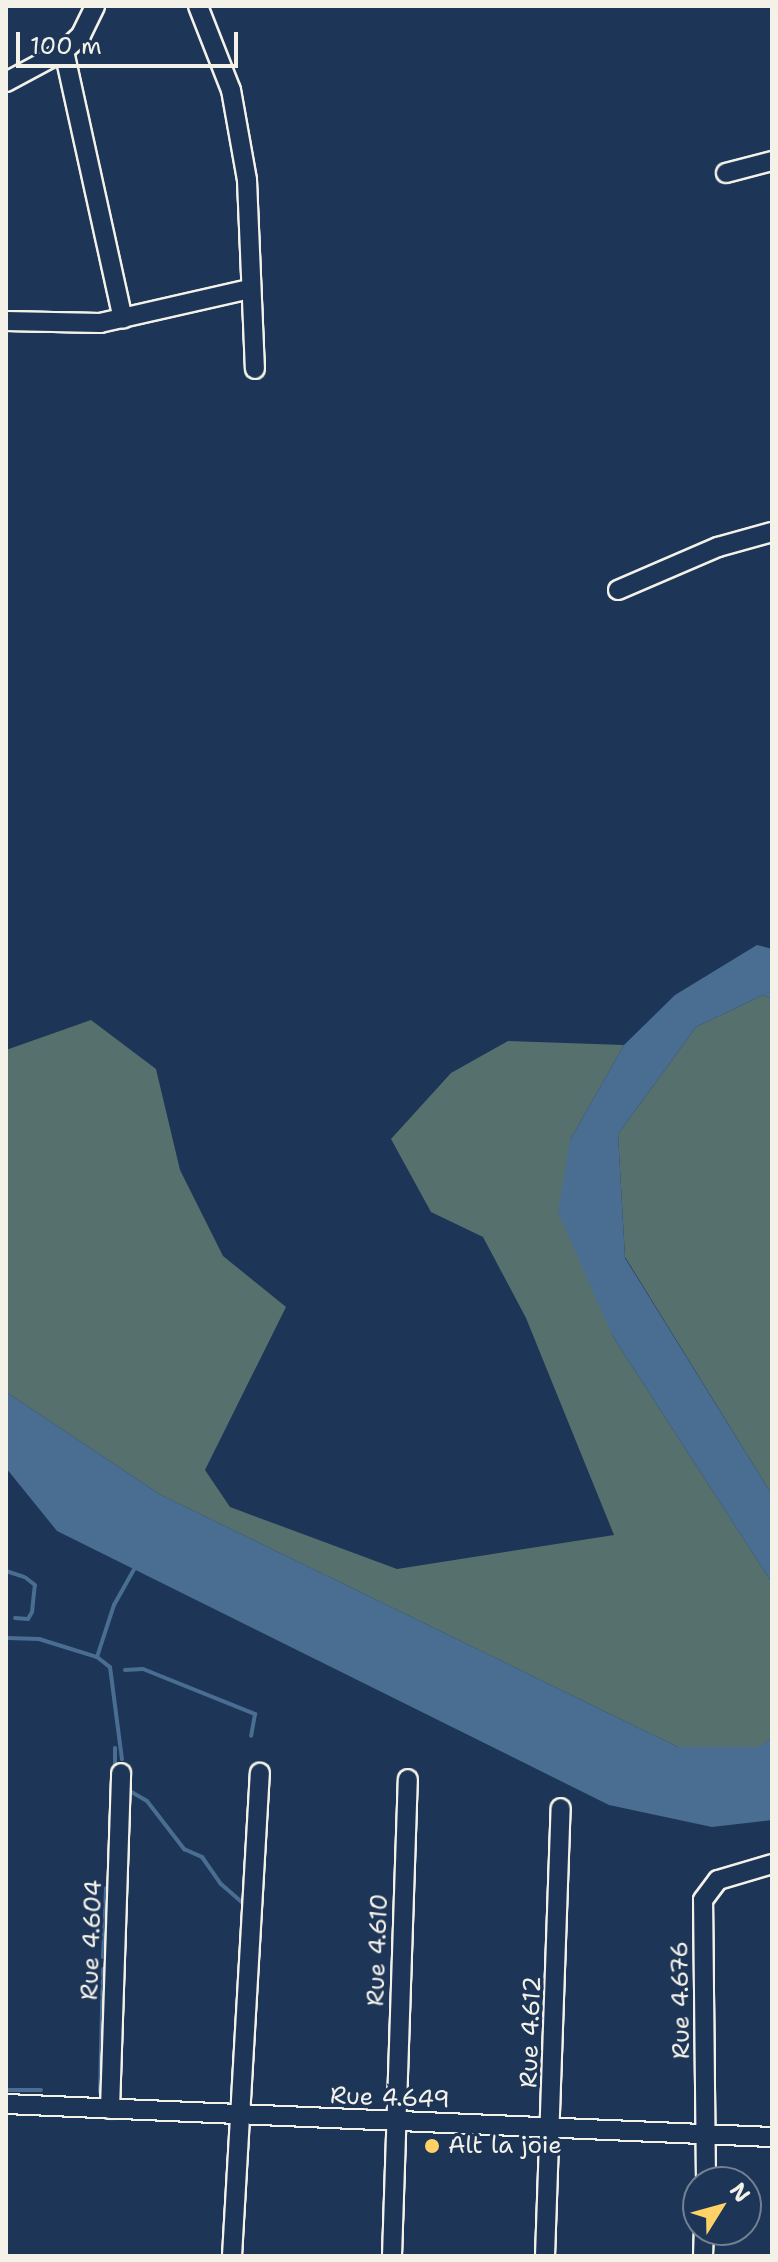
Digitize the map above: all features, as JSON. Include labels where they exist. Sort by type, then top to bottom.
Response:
[{"type":"street","points":[[6,82],[64,51],[81,35],[95,6]]},
{"type":"street","points":[[198,6],[237,111],[250,208],[250,289],[255,369]]},
{"type":"street","points":[[64,51],[123,319]]},
{"type":"street","points":[[726,173],[772,161]]},
{"type":"street","points":[[6,321],[123,319],[250,289]]},
{"type":"street","points":[[618,590],[718,547],[772,532]]},
{"type":"street","name":"Rue 4.604","points":[[110,2109],[121,1773]]},
{"type":"street","points":[[232,2256],[260,1773]]},
{"type":"street","name":"Rue 4.610","points":[[392,2256],[408,1779]]},
{"type":"street","name":"Rue 4.612","points":[[545,2256],[561,1808]]},
{"type":"street","name":"Rue 4.676","points":[[706,2166],[703,1900],[718,1880],[772,1864]]},
{"type":"street","name":"Rue 4.649","points":[[6,2104],[772,2137]]},
{"type":"green space","points":[[763,995],[772,999],[772,1495],[625,1257],[618,1134],[696,1027]]},
{"type":"green space","points":[[91,1020],[156,1069],[180,1170],[223,1256],[286,1307],[205,1470],[230,1507],[397,1569],[614,1535],[526,1318],[483,1237],[431,1212],[391,1139],[451,1073],[508,1041],[624,1045],[570,1140],[612,1335],[772,1583],[772,1738],[759,1747],[678,1747],[161,1495],[6,1392],[6,1050]]},
{"type":"water","points":[[757,945],[772,949],[772,999],[763,995],[696,1027],[618,1134],[625,1258],[772,1495],[772,1583],[612,1335],[558,1212],[570,1140],[624,1045],[675,995]]},
{"type":"water","points":[[6,1392],[161,1495],[678,1747],[758,1747],[772,1738],[772,1820],[712,1827],[609,1805],[57,1531],[6,1468]]},
{"type":"waterway","points":[[97,1657],[114,1605],[137,1564]]},
{"type":"waterway","points":[[6,1571],[24,1577]]},
{"type":"waterway","points":[[15,1618],[28,1619],[32,1612],[35,1585],[26,1578]]},
{"type":"waterway","points":[[8,1638],[39,1639],[97,1657],[110,1667],[122,1759]]},
{"type":"waterway","points":[[125,1670],[143,1669],[255,1714],[251,1736]]},
{"type":"waterway","points":[[115,1748],[115,1763]]},
{"type":"waterway","points":[[128,1790],[147,1801],[184,1849],[202,1857],[221,1884],[247,1907]]},
{"type":"waterway","points":[[103,1957],[106,1888]]},
{"type":"waterway","points":[[100,2092],[103,1969]]},
{"type":"waterway","points":[[6,2090],[41,2090]]},
{"type":"place","name":"Alt la joie","points":[[432,2146]]}]
